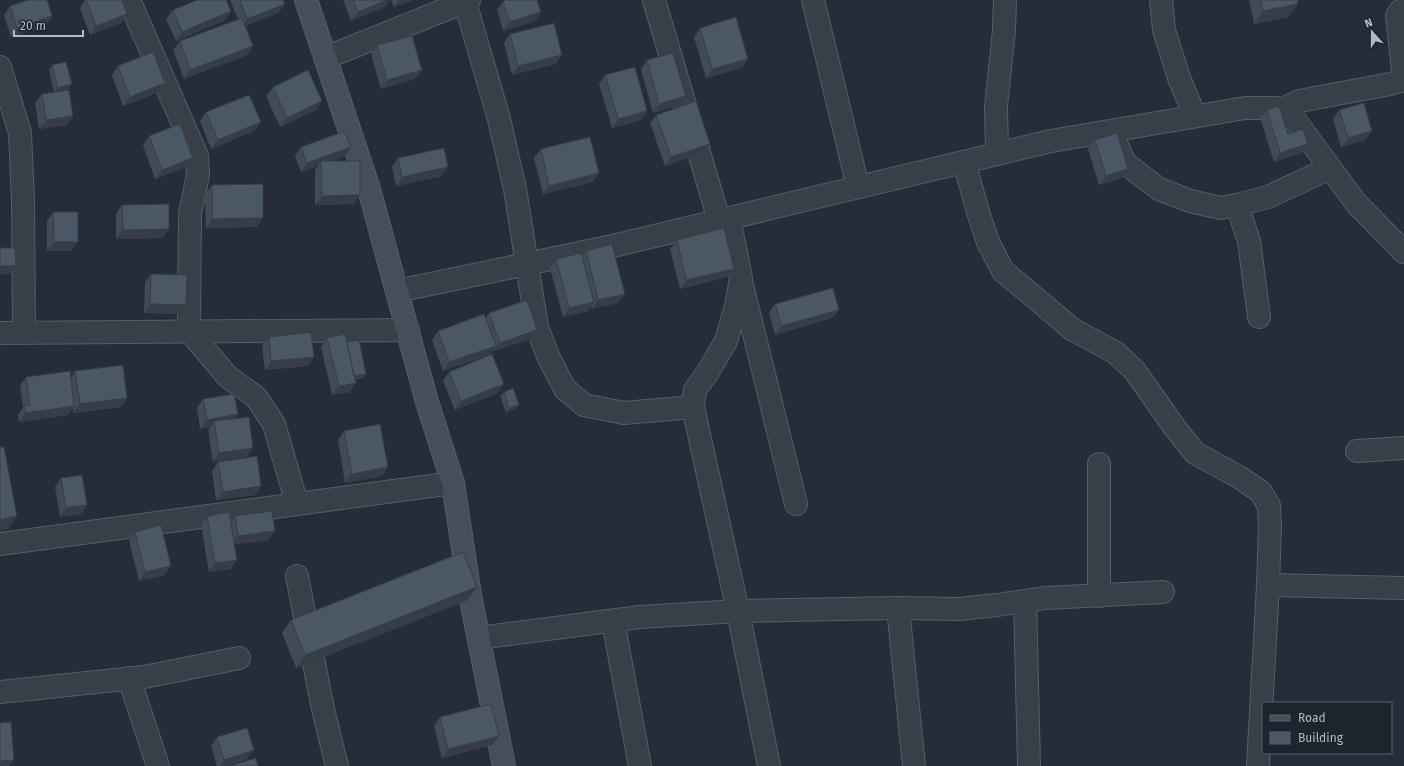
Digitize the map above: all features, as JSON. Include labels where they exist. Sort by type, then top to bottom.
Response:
[{"type":"street","points":[[129,0],[197,156],[198,175],[190,212],[189,332],[228,377],[256,397],[274,424],[297,504]]},
{"type":"street","points":[[306,0],[369,189],[428,402],[453,483],[470,595],[504,766]]},
{"type":"street","points":[[654,0],[724,219],[741,278],[796,504]]},
{"type":"street","points":[[813,0],[858,187]]},
{"type":"street","points":[[997,154],[996,107],[1004,30],[1005,0]]},
{"type":"street","points":[[1161,0],[1164,30],[1179,78],[1195,116]]},
{"type":"street","points":[[325,58],[456,3],[499,119],[515,190],[537,327],[548,356],[565,388],[584,405],[624,413],[692,407]]},
{"type":"street","points":[[1280,110],[1299,101],[1404,81],[1397,16],[1400,7]]},
{"type":"street","points":[[0,67],[20,133],[23,200],[24,332]]},
{"type":"street","points":[[397,291],[613,246],[1051,141],[1245,108],[1276,108],[1292,116],[1356,203],[1404,252]]},
{"type":"street","points":[[1110,131],[1125,163],[1159,189],[1190,201],[1221,208],[1268,197],[1330,168]]},
{"type":"street","points":[[964,162],[988,242],[1004,271],[1072,329],[1116,353],[1135,371],[1175,428],[1195,452],[1239,477],[1260,492],[1269,506],[1270,527],[1268,585],[1258,766]]},
{"type":"street","points":[[1237,205],[1249,241],[1259,317]]},
{"type":"street","points":[[741,278],[736,306],[726,341],[708,372],[695,390],[692,407],[738,611],[769,766]]},
{"type":"street","points":[[0,332],[408,330]]},
{"type":"street","points":[[1357,451],[1404,448]]},
{"type":"street","points":[[1099,464],[1099,596]]},
{"type":"street","points":[[0,544],[453,483]]},
{"type":"street","points":[[296,576],[323,709],[337,766]]},
{"type":"street","points":[[1268,585],[1404,588]]},
{"type":"street","points":[[479,638],[640,617],[738,611],[959,608],[997,605],[1045,598],[1164,592]]},
{"type":"street","points":[[1025,601],[1029,766]]},
{"type":"street","points":[[898,608],[914,766]]},
{"type":"street","points":[[613,621],[640,766]]},
{"type":"street","points":[[0,692],[144,677],[239,658]]},
{"type":"street","points":[[129,678],[158,766]]},
{"type":"building","points":[[28,0],[47,0],[52,16],[17,28],[10,6]]},
{"type":"building","points":[[86,0],[122,0],[127,14],[96,26]]},
{"type":"building","points":[[197,0],[226,0],[231,11],[182,32],[173,10]]},
{"type":"building","points":[[240,0],[283,0],[285,4],[247,19]]},
{"type":"building","points":[[353,0],[387,0],[358,12]]},
{"type":"building","points":[[537,0],[541,12],[509,22],[503,1]]},
{"type":"building","points":[[1261,0],[1298,0],[1298,4],[1263,11]]},
{"type":"building","points":[[736,17],[748,59],[712,69],[700,28]]},
{"type":"building","points":[[242,18],[253,46],[190,70],[180,41]]},
{"type":"building","points":[[554,23],[562,55],[518,66],[510,34]]},
{"type":"building","points":[[412,36],[422,70],[387,80],[377,45]]},
{"type":"building","points":[[153,52],[165,83],[130,97],[118,66]]},
{"type":"building","points":[[673,53],[686,96],[659,104],[647,60]]},
{"type":"building","points":[[66,62],[72,84],[58,88],[52,65]]},
{"type":"building","points":[[635,67],[647,111],[618,119],[605,75]]},
{"type":"building","points":[[308,70],[322,101],[287,118],[273,87]]},
{"type":"building","points":[[69,90],[73,116],[46,120],[42,94]]},
{"type":"building","points":[[249,95],[261,122],[218,140],[206,112]]},
{"type":"building","points":[[696,101],[710,144],[671,157],[656,115]]},
{"type":"building","points":[[1364,103],[1372,131],[1348,138],[1339,110]]},
{"type":"building","points":[[1279,106],[1288,134],[1303,129],[1308,144],[1280,153],[1267,110]]},
{"type":"building","points":[[180,124],[193,158],[162,170],[149,136]]},
{"type":"building","points":[[345,131],[351,147],[307,163],[301,147]]},
{"type":"building","points":[[1117,133],[1128,169],[1106,176],[1095,140]]},
{"type":"building","points":[[590,137],[599,173],[549,186],[541,149]]},
{"type":"building","points":[[444,148],[448,167],[402,177],[398,158]]},
{"type":"building","points":[[321,161],[360,161],[360,195],[322,196]]},
{"type":"building","points":[[263,184],[263,218],[212,219],[212,185]]},
{"type":"building","points":[[169,204],[169,229],[123,230],[122,205]]},
{"type":"building","points":[[53,212],[78,212],[78,242],[54,242]]},
{"type":"building","points":[[724,228],[734,269],[686,280],[677,240]]},
{"type":"building","points":[[612,244],[625,294],[598,300],[586,251]]},
{"type":"building","points":[[0,248],[15,248],[16,266],[0,266]]},
{"type":"building","points":[[581,253],[594,302],[569,308],[556,259]]},
{"type":"building","points":[[151,274],[187,275],[186,305],[150,304]]},
{"type":"building","points":[[833,288],[839,310],[781,326],[775,304]]},
{"type":"building","points":[[527,300],[537,330],[500,343],[489,313]]},
{"type":"building","points":[[484,314],[496,346],[449,362],[438,331]]},
{"type":"building","points":[[311,332],[314,357],[271,361],[269,337]]},
{"type":"building","points":[[345,334],[356,383],[339,386],[327,338]]},
{"type":"building","points":[[359,340],[366,374],[354,376],[347,342]]},
{"type":"building","points":[[492,354],[504,384],[461,401],[449,372]]},
{"type":"building","points":[[123,365],[127,398],[80,404],[75,371]]},
{"type":"building","points":[[70,371],[74,406],[25,413],[24,406],[30,405],[26,377]]},
{"type":"building","points":[[513,388],[519,405],[509,408],[504,392]]},
{"type":"building","points":[[234,394],[238,414],[207,420],[203,399]]},
{"type":"building","points":[[249,417],[253,448],[219,453],[214,421]]},
{"type":"building","points":[[380,424],[388,467],[352,474],[344,431]]},
{"type":"building","points":[[0,447],[4,447],[17,516],[0,520]]},
{"type":"building","points":[[257,456],[261,486],[223,492],[218,462]]},
{"type":"building","points":[[82,475],[87,505],[66,508],[61,478]]},
{"type":"building","points":[[272,511],[275,531],[238,536],[235,516]]},
{"type":"building","points":[[229,512],[237,560],[215,563],[207,516]]},
{"type":"building","points":[[161,525],[171,566],[145,572],[135,532]]},
{"type":"building","points":[[463,552],[477,587],[305,655],[291,620]]},
{"type":"building","points":[[491,704],[499,736],[448,749],[440,717]]},
{"type":"building","points":[[11,722],[14,760],[0,761],[0,723]]},
{"type":"building","points":[[247,728],[254,750],[224,760],[217,737]]},
{"type":"building","points":[[256,758],[258,766],[229,766]]}]
